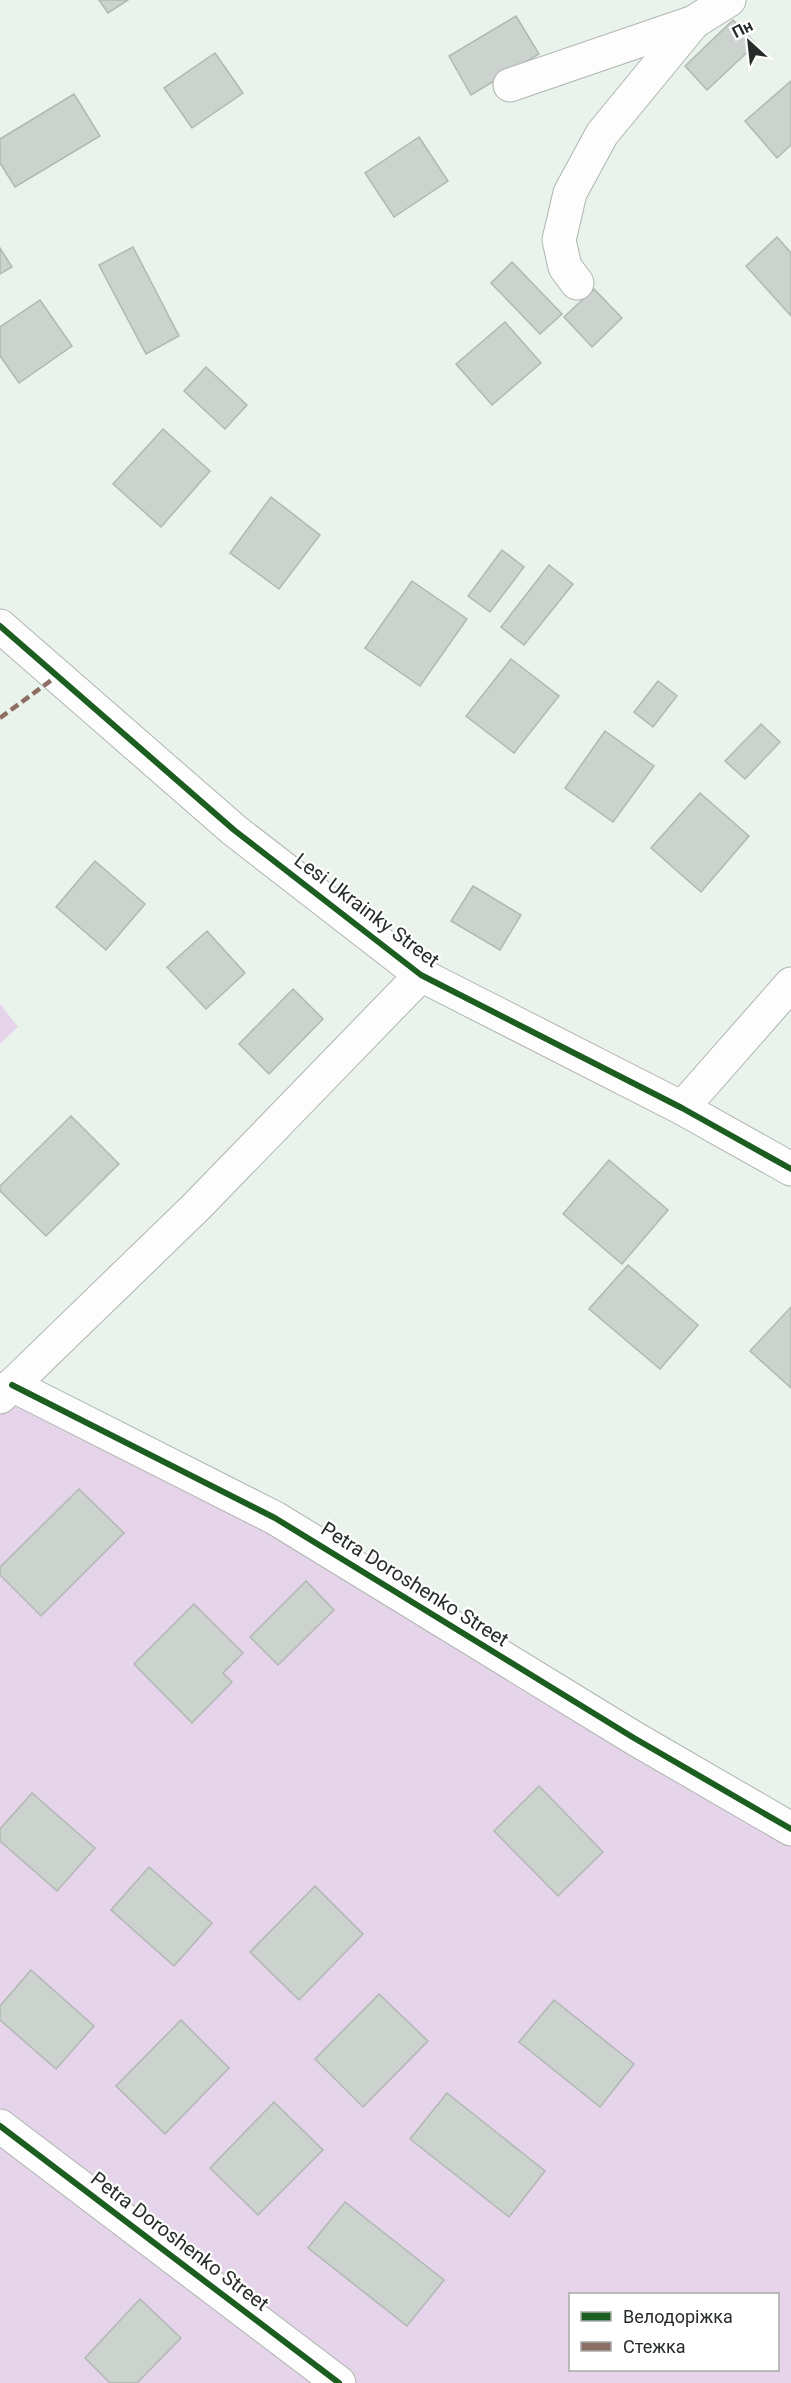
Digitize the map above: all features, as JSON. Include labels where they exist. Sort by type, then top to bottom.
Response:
[{"type":"street","points":[[510,85],[694,22],[729,0]]},
{"type":"street","points":[[577,282],[565,267],[559,240],[570,193],[602,134],[694,22]]},
{"type":"street","name":"Lesi Ukrainky Street","points":[[0,627],[234,830],[421,975],[682,1108],[791,1169]]},
{"type":"street","points":[[6,1391],[196,1207],[421,975]]},
{"type":"street","points":[[682,1108],[791,984]]},
{"type":"street","name":"Petra Doroshenko Street","points":[[6,1391],[275,1518],[634,1738],[791,1829]]},
{"type":"street","name":"Petra Doroshenko Street","points":[[0,2126],[339,2383]]},
{"type":"shaded area","points":[[0,1004],[18,1027],[0,1044]]},
{"type":"shaded area","points":[[12,1385],[791,1829],[791,2383],[0,2383],[0,1394]]},
{"type":"building","points":[[99,0],[128,0],[108,13]]},
{"type":"building","points":[[516,16],[539,54],[471,95],[449,56]]},
{"type":"building","points":[[733,20],[756,44],[707,90],[685,66]]},
{"type":"building","points":[[215,53],[243,93],[192,128],[164,88]]},
{"type":"building","points":[[791,81],[791,145],[777,158],[745,121]]},
{"type":"building","points":[[74,94],[100,136],[15,187],[0,163],[0,139]]},
{"type":"building","points":[[419,137],[448,181],[394,217],[365,173]]},
{"type":"building","points":[[777,237],[791,253],[791,316],[746,266]]},
{"type":"building","points":[[133,247],[179,336],[146,354],[99,265]]},
{"type":"building","points":[[0,248],[12,267],[0,274]]},
{"type":"building","points":[[512,262],[562,314],[540,334],[491,283]]},
{"type":"building","points":[[594,289],[622,318],[592,347],[564,317]]},
{"type":"building","points":[[40,300],[72,346],[19,383],[0,356],[0,327]]},
{"type":"building","points":[[505,322],[541,363],[492,405],[456,364]]},
{"type":"building","points":[[206,367],[247,405],[225,429],[184,391]]},
{"type":"building","points":[[163,429],[210,471],[161,527],[113,484]]},
{"type":"building","points":[[271,497],[320,535],[279,589],[230,553]]},
{"type":"building","points":[[502,550],[524,567],[490,612],[468,596]]},
{"type":"building","points":[[549,565],[573,584],[524,645],[501,627]]},
{"type":"building","points":[[412,581],[467,619],[420,686],[365,648]]},
{"type":"building","points":[[511,659],[559,696],[514,753],[466,716]]},
{"type":"building","points":[[658,681],[677,696],[653,727],[634,712]]},
{"type":"building","points":[[761,724],[780,742],[745,779],[725,761]]},
{"type":"building","points":[[605,731],[654,766],[613,822],[565,788]]},
{"type":"building","points":[[700,793],[749,836],[701,892],[651,848]]},
{"type":"building","points":[[95,861],[145,904],[106,950],[56,907]]},
{"type":"building","points":[[473,886],[521,915],[500,950],[451,921]]},
{"type":"building","points":[[207,931],[245,973],[206,1009],[167,967]]},
{"type":"building","points":[[293,989],[323,1019],[269,1074],[239,1044]]},
{"type":"building","points":[[71,1116],[119,1164],[46,1236],[0,1191],[0,1186]]},
{"type":"building","points":[[609,1160],[668,1210],[622,1264],[563,1214]]},
{"type":"building","points":[[628,1265],[698,1325],[660,1369],[589,1309]]},
{"type":"building","points":[[791,1307],[791,1388],[750,1351]]},
{"type":"building","points":[[79,1489],[124,1533],[41,1616],[0,1575],[0,1567]]},
{"type":"building","points":[[306,1581],[334,1610],[278,1665],[250,1637]]},
{"type":"building","points":[[194,1604],[243,1653],[223,1673],[232,1682],[192,1723],[134,1664]]},
{"type":"building","points":[[539,1786],[603,1852],[558,1896],[494,1831]]},
{"type":"building","points":[[32,1793],[95,1848],[57,1891],[0,1841],[0,1829]]},
{"type":"building","points":[[149,1867],[212,1923],[174,1966],[111,1910]]},
{"type":"building","points":[[315,1886],[363,1934],[299,2000],[250,1952]]},
{"type":"building","points":[[31,1970],[94,2026],[56,2069],[0,2020],[0,2006]]},
{"type":"building","points":[[379,1994],[428,2041],[363,2107],[315,2059]]},
{"type":"building","points":[[554,2000],[634,2064],[600,2107],[519,2042]]},
{"type":"building","points":[[181,2020],[229,2068],[165,2134],[116,2086]]},
{"type":"building","points":[[447,2093],[545,2171],[509,2217],[410,2139]]},
{"type":"building","points":[[274,2102],[323,2150],[258,2215],[210,2168]]},
{"type":"building","points":[[345,2202],[444,2280],[407,2326],[308,2248]]},
{"type":"building","points":[[140,2299],[181,2338],[137,2383],[110,2383],[85,2358]]},
{"type":"marked path","points":[[0,718],[57,676]]},
{"type":"cycle path","points":[[0,626],[234,830],[421,975],[682,1108],[791,1169]]},
{"type":"cycle path","points":[[12,1385],[275,1518],[634,1738],[791,1829]]},
{"type":"cycle path","points":[[0,2126],[339,2383]]}]
